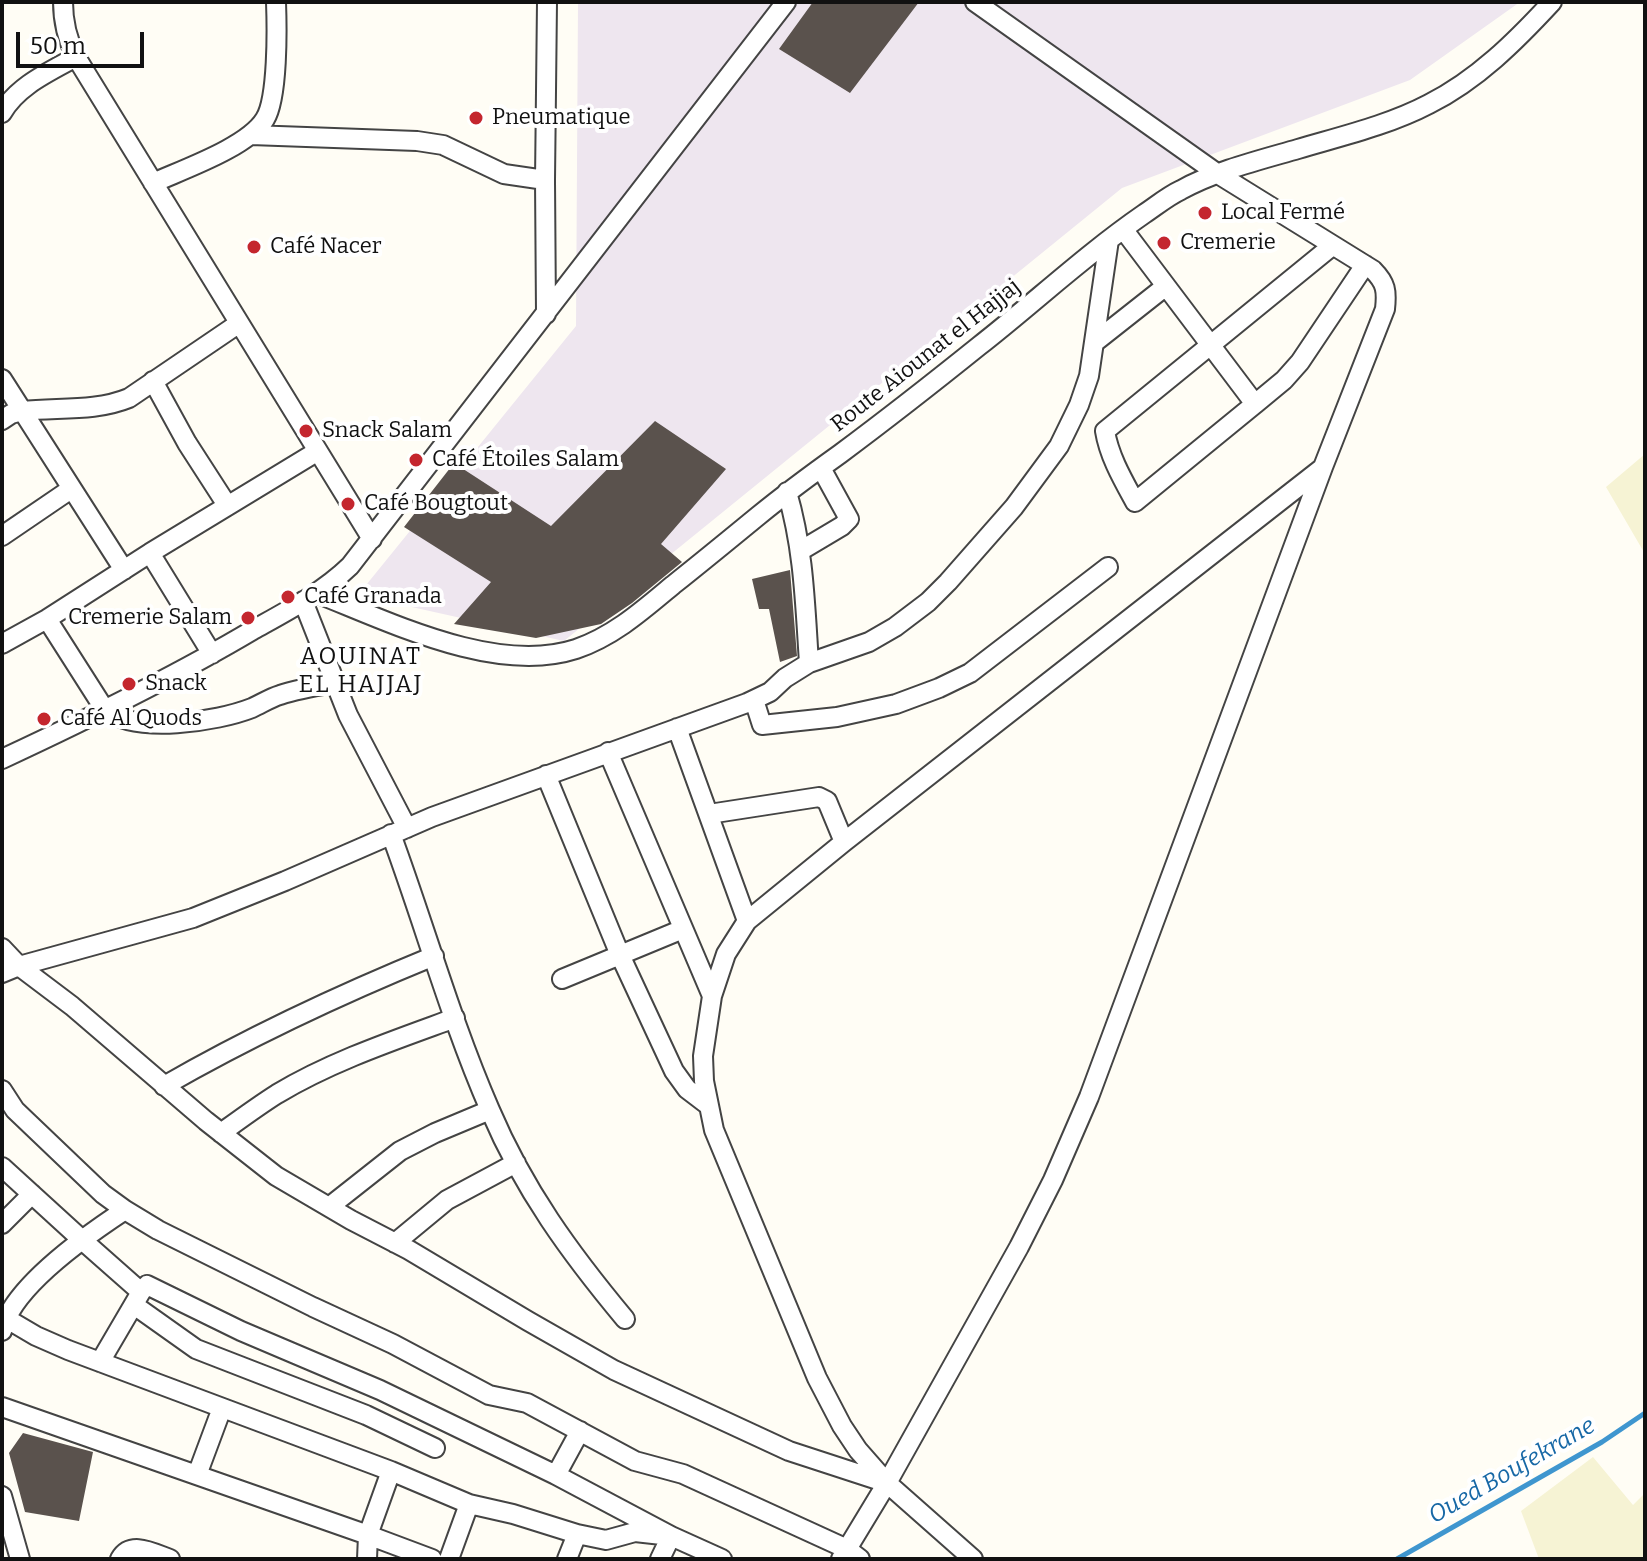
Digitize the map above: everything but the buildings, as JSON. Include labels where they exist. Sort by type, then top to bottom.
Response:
[{"type":"street","points":[[63,2],[69,43],[76,57],[372,539]]},
{"type":"street","points":[[153,183],[226,150],[251,135],[266,117],[276,53],[276,2]]},
{"type":"street","points":[[546,314],[547,2]]},
{"type":"street","points":[[2,759],[212,654],[310,597],[350,566],[786,2]]},
{"type":"street","points":[[2,1090],[9,1116],[103,1194],[158,1230],[393,1344],[489,1395],[527,1403],[635,1461],[683,1474],[849,1556],[1019,1247],[1053,1180],[1089,1097],[1323,467],[1385,309],[1387,295],[1383,280],[1365,265],[1218,174],[975,2]]},
{"type":"street","name":"Route Aiounat el Hajjaj","points":[[310,597],[448,643],[518,656],[563,652],[595,641],[614,631],[1116,235],[1181,189],[1218,174],[1390,121],[1428,105],[1460,87],[1489,64],[1552,2]]},
{"type":"street","points":[[2,113],[19,92],[76,57]]},
{"type":"street","points":[[251,135],[417,141],[443,145],[504,174],[545,180]]},
{"type":"street","points":[[1116,235],[1166,286],[1255,404]]},
{"type":"street","points":[[10,970],[124,935],[193,918],[399,831],[754,700],[809,663],[869,642],[895,627],[948,582],[1014,507],[1059,446],[1089,376],[1116,235]]},
{"type":"street","points":[[1332,246],[1105,431],[1114,460],[1135,502],[1284,380],[1300,362],[1365,265]]},
{"type":"street","points":[[1095,342],[1166,286]]},
{"type":"street","points":[[2,420],[22,411],[100,407],[129,398],[238,324]]},
{"type":"street","points":[[2,379],[124,570]]},
{"type":"street","points":[[153,381],[187,443],[227,505]]},
{"type":"street","points":[[2,644],[318,451]]},
{"type":"street","points":[[973,1559],[887,1483],[858,1450],[817,1378],[714,1130],[704,1081],[703,1056],[712,996],[726,954],[747,921],[1323,467]]},
{"type":"street","points":[[800,551],[849,519],[821,468]]},
{"type":"street","points":[[2,536],[71,489]]},
{"type":"street","points":[[787,492],[800,551],[809,663]]},
{"type":"street","points":[[150,553],[212,654]]},
{"type":"street","points":[[754,700],[762,725],[837,717],[910,699],[970,673],[1108,567]]},
{"type":"street","points":[[310,597],[335,683],[399,831],[434,956],[490,1110],[537,1201],[570,1250],[625,1319]]},
{"type":"street","points":[[47,619],[105,710],[114,716],[140,723],[156,725],[226,715],[251,708],[278,695],[335,683]]},
{"type":"street","points":[[677,728],[747,921]]},
{"type":"street","points":[[608,752],[712,996]]},
{"type":"street","points":[[546,775],[620,955],[674,1071],[687,1089],[708,1105]]},
{"type":"street","points":[[709,814],[819,797],[827,801],[844,842]]},
{"type":"street","points":[[562,979],[683,929]]},
{"type":"street","points":[[2,948],[10,970],[72,1006],[164,1086],[276,1176],[627,1376],[789,1451],[887,1483]]},
{"type":"street","points":[[164,1086],[336,997],[434,956]]},
{"type":"street","points":[[221,1133],[278,1093],[313,1075],[386,1043],[455,1018]]},
{"type":"street","points":[[329,1207],[400,1151],[490,1110]]},
{"type":"street","points":[[395,1243],[447,1200],[516,1163]]},
{"type":"street","points":[[2,1167],[81,1239],[137,1298],[196,1349],[366,1415],[435,1448]]},
{"type":"street","points":[[2,1224],[32,1194]]},
{"type":"street","points":[[125,1210],[81,1239],[21,1296],[3,1321],[100,1362],[391,1471],[469,1504],[606,1540],[635,1532],[671,1536]]},
{"type":"street","points":[[100,1362],[147,1285],[241,1331],[370,1385],[722,1559]]},
{"type":"street","points":[[2,1407],[432,1559]]},
{"type":"street","points":[[197,1475],[222,1408]]},
{"type":"street","points":[[556,1475],[580,1431]]},
{"type":"street","points":[[367,1559],[368,1535],[391,1471]]},
{"type":"street","points":[[2,1496],[20,1559]]},
{"type":"street","points":[[449,1559],[469,1504]]},
{"type":"street","points":[[567,1559],[577,1534]]},
{"type":"street","points":[[660,1559],[671,1536]]},
{"type":"street","points":[[120,1559],[126,1551],[138,1548],[170,1559]]},
{"type":"shaded area","points":[[578,2],[1520,2],[1410,80],[1122,188],[564,641],[358,595],[576,326]]},
{"type":"shaded area","points":[[1645,454],[1645,554],[1606,487]]},
{"type":"shaded area","points":[[1593,1457],[1633,1505],[1645,1493],[1645,1559],[1539,1559],[1521,1511]]},
{"type":"waterway","name":"Oued Boufekrane","points":[[1397,1559],[1602,1442],[1645,1413]]},
{"type":"place","name":"Pneumatique","points":[[476,118]]},
{"type":"place","name":"Local Fermé","points":[[1205,213]]},
{"type":"place","name":"Cremerie","points":[[1164,243]]},
{"type":"place","name":"Café Nacer","points":[[254,247]]},
{"type":"place","name":"Snack Salam","points":[[306,431]]},
{"type":"place","name":"Café Étoiles Salam","points":[[416,460]]},
{"type":"place","name":"Café Bougtout","points":[[348,504]]},
{"type":"place","name":"Café Granada","points":[[288,597]]},
{"type":"place","name":"Cremerie Salam","points":[[248,618]]},
{"type":"place","name":"Snack","points":[[129,684]]},
{"type":"place","name":"Café Al Quods","points":[[44,719]]},
{"type":"district","name":"AOUINAT EL HAJJAJ","points":[[361,671]]}]
